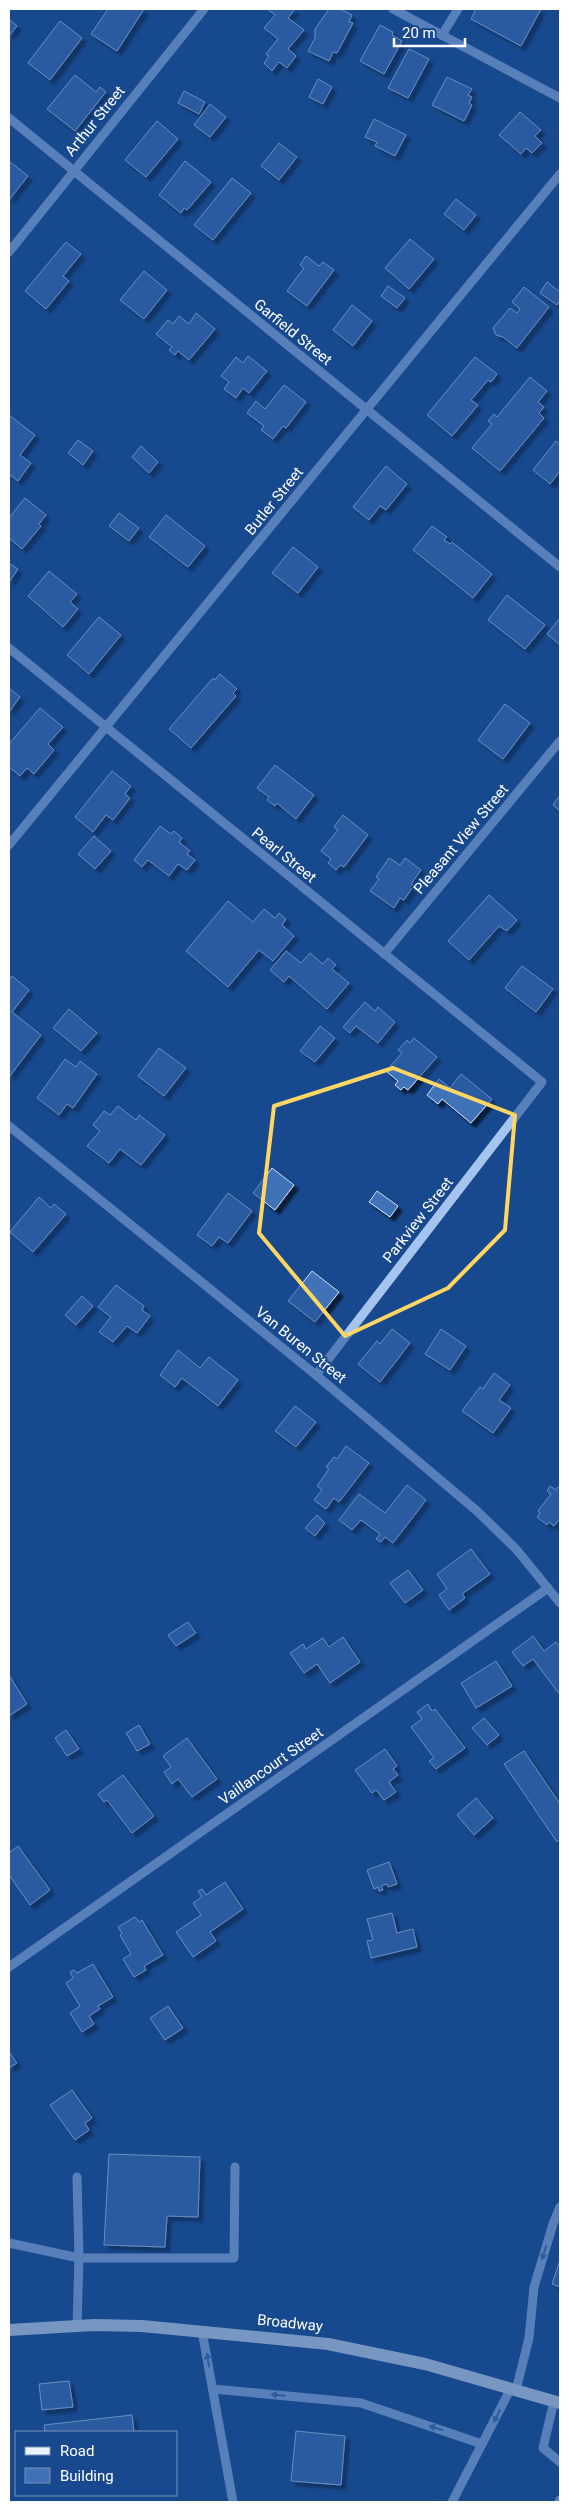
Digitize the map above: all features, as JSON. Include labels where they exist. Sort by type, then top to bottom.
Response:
[{"type":"main road","name":"Broadway","points":[[9,2330],[77,2326],[142,2326],[328,2344],[372,2352],[557,2402]]},
{"type":"street","name":"Arthur Street","points":[[9,252],[204,9]]},
{"type":"street","points":[[393,9],[560,98]]},
{"type":"street","points":[[442,35],[458,9]]},
{"type":"street","name":"Garfield Street","points":[[9,118],[560,566]]},
{"type":"street","name":"Butler Street","points":[[9,845],[560,174]]},
{"type":"street","name":"Pearl Street","points":[[9,648],[542,1082]]},
{"type":"street","name":"Pleasant View Street","points":[[384,954],[560,741]]},
{"type":"street","name":"Parkview Street","points":[[316,1375],[542,1082]]},
{"type":"street","name":"Van Buren Street","points":[[9,1126],[316,1375],[477,1511],[516,1549],[560,1603]]},
{"type":"street","name":"Vaillancourt Street","points":[[9,1967],[548,1588]]},
{"type":"street","points":[[9,2243],[78,2258],[234,2258],[235,2167]]},
{"type":"street","points":[[77,2177],[77,2326]]},
{"type":"street","points":[[452,2502],[513,2389],[529,2338],[534,2287],[560,2207]]},
{"type":"street","points":[[202,2331],[233,2502]]},
{"type":"street","points":[[213,2389],[361,2404],[482,2444]]},
{"type":"street","points":[[557,2402],[543,2448],[560,2462]]},
{"type":"highlighted area","points":[[393,1068],[515,1115],[505,1230],[448,1288],[345,1336],[259,1233],[274,1106]]},
{"type":"building","points":[[108,9],[144,9],[117,51],[91,34]]},
{"type":"building","points":[[267,9],[295,9],[288,18],[304,30],[288,49],[296,56],[287,68],[279,62],[272,71],[264,63],[269,56],[266,54],[278,39],[264,28],[275,15]]},
{"type":"building","points":[[329,9],[340,9],[352,15],[349,22],[353,23],[337,53],[333,52],[329,61],[308,51],[315,38],[315,29]]},
{"type":"building","points":[[476,9],[541,9],[521,46],[471,19]]},
{"type":"building","points":[[9,19],[17,26],[9,36]]},
{"type":"building","points":[[60,21],[82,38],[50,80],[28,63]]},
{"type":"building","points":[[380,25],[393,32],[392,35],[402,41],[384,74],[360,61]]},
{"type":"building","points":[[409,49],[429,59],[408,98],[388,88]]},
{"type":"building","points":[[75,75],[96,92],[100,87],[106,92],[75,131],[47,109]]},
{"type":"building","points":[[447,77],[472,89],[468,95],[472,97],[469,103],[472,105],[464,121],[432,105]]},
{"type":"building","points":[[318,79],[332,87],[323,104],[309,97]]},
{"type":"building","points":[[184,91],[205,102],[199,114],[178,103]]},
{"type":"building","points":[[210,104],[226,117],[210,137],[194,125]]},
{"type":"building","points":[[520,112],[541,130],[535,136],[542,143],[532,153],[526,148],[521,154],[499,135]]},
{"type":"building","points":[[374,119],[406,135],[395,156],[375,146],[377,142],[365,137]]},
{"type":"building","points":[[157,121],[178,139],[146,177],[125,160]]},
{"type":"building","points":[[279,143],[297,157],[279,180],[261,166]]},
{"type":"building","points":[[9,161],[28,176],[9,200]]},
{"type":"building","points":[[185,161],[211,182],[187,210],[184,208],[181,213],[159,195]]},
{"type":"building","points":[[232,178],[251,193],[213,240],[194,225]]},
{"type":"building","points":[[456,199],[476,215],[464,230],[444,214]]},
{"type":"building","points":[[410,239],[434,259],[409,289],[385,268]]},
{"type":"building","points":[[66,242],[81,254],[63,276],[69,281],[46,309],[25,291]]},
{"type":"building","points":[[306,256],[319,266],[323,262],[334,270],[307,306],[287,291],[304,268],[300,265]]},
{"type":"building","points":[[144,271],[167,290],[144,319],[120,300]]},
{"type":"building","points":[[547,282],[560,292],[560,300],[557,305],[540,293]]},
{"type":"building","points":[[388,286],[405,298],[397,308],[381,296]]},
{"type":"building","points":[[524,287],[549,307],[517,348],[503,337],[496,335],[493,328],[510,308],[517,313],[520,309],[512,302]]},
{"type":"building","points":[[352,305],[372,321],[353,346],[333,330]]},
{"type":"building","points":[[196,313],[215,329],[189,360],[178,351],[175,355],[169,350],[172,347],[156,334],[168,320],[173,324],[179,316],[189,324]]},
{"type":"building","points":[[248,356],[267,371],[249,393],[243,388],[236,398],[224,389],[229,382],[221,376],[236,357],[243,363]]},
{"type":"building","points":[[475,357],[497,374],[491,382],[488,380],[471,400],[478,405],[452,436],[427,415]]},
{"type":"building","points":[[530,377],[547,391],[538,402],[544,407],[539,413],[544,418],[500,471],[472,448],[492,424],[488,421],[494,414],[497,417]]},
{"type":"building","points":[[284,385],[306,402],[286,428],[283,426],[273,439],[261,430],[264,426],[247,413],[256,401],[265,409]]},
{"type":"building","points":[[9,415],[35,435],[20,455],[31,463],[18,481],[9,474]]},
{"type":"building","points":[[78,440],[93,451],[83,465],[68,453]]},
{"type":"building","points":[[556,441],[560,444],[560,471],[550,484],[533,470]]},
{"type":"building","points":[[141,446],[158,462],[149,473],[132,457]]},
{"type":"building","points":[[386,466],[407,484],[386,510],[380,506],[369,520],[353,507]]},
{"type":"building","points":[[25,498],[46,515],[39,524],[41,526],[22,549],[9,538],[9,518]]},
{"type":"building","points":[[119,513],[139,528],[129,541],[109,526]]},
{"type":"building","points":[[166,515],[205,546],[188,567],[149,537]]},
{"type":"building","points":[[432,526],[447,537],[444,540],[450,544],[452,542],[492,574],[473,598],[413,550]]},
{"type":"building","points":[[293,547],[318,567],[298,593],[272,573]]},
{"type":"building","points":[[9,563],[18,569],[9,582]]},
{"type":"building","points":[[49,571],[77,594],[70,602],[78,609],[63,627],[28,596]]},
{"type":"building","points":[[507,595],[545,625],[525,649],[488,620]]},
{"type":"building","points":[[99,617],[121,635],[89,674],[67,655]]},
{"type":"building","points":[[560,618],[560,645],[547,634]]},
{"type":"building","points":[[220,674],[237,689],[233,693],[236,696],[191,748],[169,729],[213,678],[215,680]]},
{"type":"building","points":[[9,688],[20,697],[9,712]]},
{"type":"building","points":[[505,704],[530,723],[503,759],[478,740]]},
{"type":"building","points":[[40,708],[63,727],[48,744],[54,750],[34,774],[27,768],[20,776],[9,767],[9,744]]},
{"type":"building","points":[[275,765],[314,795],[296,819],[277,803],[275,806],[267,800],[269,797],[257,788]]},
{"type":"building","points":[[112,771],[131,786],[125,794],[130,798],[113,820],[106,815],[93,832],[75,817]]},
{"type":"building","points":[[560,795],[560,811],[553,805]]},
{"type":"building","points":[[343,815],[368,835],[344,867],[341,865],[336,870],[328,863],[331,859],[321,851],[338,830],[334,827]]},
{"type":"building","points":[[160,826],[171,834],[174,831],[182,838],[179,842],[190,851],[187,854],[195,860],[187,870],[178,864],[169,876],[148,860],[142,867],[134,860]]},
{"type":"building","points":[[94,836],[111,851],[95,869],[78,854]]},
{"type":"building","points":[[389,858],[400,865],[405,858],[421,870],[411,884],[414,885],[404,900],[400,898],[394,908],[370,891],[379,879],[376,877]]},
{"type":"building","points":[[489,895],[517,920],[507,931],[499,926],[469,960],[448,941]]},
{"type":"building","points":[[228,901],[253,922],[264,909],[275,918],[279,913],[286,919],[282,925],[294,936],[273,961],[259,950],[228,987],[186,951]]},
{"type":"building","points":[[286,951],[301,963],[310,953],[323,964],[328,958],[336,965],[332,969],[349,983],[327,1009],[289,976],[284,982],[270,970]]},
{"type":"building","points":[[522,966],[553,989],[536,1012],[505,988]]},
{"type":"building","points":[[12,976],[29,990],[12,1012],[41,1035],[9,1077],[9,980]]},
{"type":"building","points":[[365,1002],[375,1011],[378,1007],[395,1022],[378,1043],[356,1026],[350,1033],[343,1027]]},
{"type":"building","points":[[69,1009],[97,1033],[81,1051],[53,1028]]},
{"type":"building","points":[[320,1026],[335,1038],[315,1062],[300,1051]]},
{"type":"building","points":[[414,1038],[437,1057],[408,1090],[404,1087],[401,1090],[395,1085],[398,1081],[386,1071],[402,1053],[398,1050],[407,1040],[410,1043]]},
{"type":"building","points":[[159,1048],[186,1068],[164,1096],[138,1076]]},
{"type":"building","points":[[65,1059],[76,1067],[80,1061],[97,1074],[73,1108],[67,1104],[59,1115],[37,1098]]},
{"type":"building","points":[[461,1074],[492,1099],[471,1123],[442,1099],[438,1104],[427,1095],[439,1079],[450,1088]]},
{"type":"building","points":[[118,1106],[136,1120],[139,1115],[165,1135],[141,1165],[120,1149],[109,1163],[87,1146],[100,1131],[93,1125],[104,1111],[110,1115]]},
{"type":"building","points":[[272,1168],[294,1185],[275,1210],[253,1193]]},
{"type":"building","points":[[377,1191],[398,1206],[390,1217],[369,1202]]},
{"type":"building","points":[[228,1193],[252,1211],[228,1243],[219,1237],[212,1246],[197,1235]]},
{"type":"building","points":[[39,1197],[51,1208],[54,1204],[66,1214],[33,1252],[10,1232]]},
{"type":"building","points":[[312,1271],[339,1292],[315,1322],[288,1301]]},
{"type":"building","points":[[116,1285],[144,1306],[142,1310],[150,1316],[137,1333],[127,1326],[113,1342],[99,1332],[111,1317],[98,1307]]},
{"type":"building","points":[[82,1296],[93,1306],[76,1325],[65,1315]]},
{"type":"building","points":[[392,1329],[410,1343],[380,1382],[358,1364],[377,1341],[380,1344]]},
{"type":"building","points":[[441,1329],[466,1346],[450,1370],[425,1354]]},
{"type":"building","points":[[178,1350],[200,1368],[209,1357],[238,1380],[218,1406],[182,1378],[175,1387],[160,1375]]},
{"type":"building","points":[[494,1373],[510,1385],[499,1400],[511,1408],[493,1433],[462,1411],[480,1387],[483,1389]]},
{"type":"building","points":[[295,1406],[316,1422],[296,1447],[275,1431]]},
{"type":"building","points":[[346,1446],[369,1463],[339,1502],[334,1498],[326,1509],[314,1500],[322,1490],[317,1486],[329,1469],[326,1467],[334,1457],[337,1459]]},
{"type":"building","points":[[407,1485],[426,1500],[393,1543],[385,1537],[381,1542],[376,1539],[380,1534],[361,1520],[352,1530],[339,1520],[359,1494],[385,1513]]},
{"type":"building","points":[[550,1486],[556,1490],[558,1487],[560,1489],[560,1519],[554,1526],[549,1522],[547,1525],[537,1517],[540,1513],[538,1511],[551,1494],[547,1491]]},
{"type":"building","points":[[317,1515],[325,1523],[315,1536],[305,1528]]},
{"type":"building","points":[[471,1549],[490,1574],[462,1594],[465,1598],[449,1610],[439,1595],[447,1589],[437,1574]]},
{"type":"building","points":[[408,1570],[423,1590],[405,1603],[390,1583]]},
{"type":"building","points":[[188,1622],[196,1633],[176,1646],[168,1635]]},
{"type":"building","points":[[533,1636],[544,1651],[556,1642],[560,1647],[560,1695],[533,1659],[523,1666],[512,1652]]},
{"type":"building","points":[[343,1637],[360,1662],[330,1683],[317,1664],[304,1673],[290,1653],[303,1644],[306,1649],[323,1638],[329,1647]]},
{"type":"building","points":[[496,1661],[512,1686],[476,1708],[461,1683]]},
{"type":"building","points":[[9,1675],[27,1704],[9,1716]]},
{"type":"building","points":[[428,1704],[432,1711],[435,1709],[465,1748],[436,1769],[429,1761],[434,1758],[411,1727],[422,1719],[417,1712]]},
{"type":"building","points":[[484,1718],[499,1735],[487,1745],[472,1728]]},
{"type":"building","points":[[139,1725],[150,1744],[137,1751],[126,1733]]},
{"type":"building","points":[[66,1730],[79,1749],[67,1756],[55,1738]]},
{"type":"building","points":[[187,1738],[217,1779],[192,1797],[178,1779],[172,1784],[164,1772],[171,1767],[163,1756]]},
{"type":"building","points":[[385,1749],[397,1766],[393,1769],[398,1775],[389,1782],[396,1792],[384,1800],[376,1790],[372,1793],[355,1770]]},
{"type":"building","points":[[524,1751],[560,1804],[560,1839],[557,1842],[504,1764]]},
{"type":"building","points":[[123,1775],[154,1816],[132,1833],[107,1800],[104,1802],[98,1794]]},
{"type":"building","points":[[476,1798],[493,1818],[474,1835],[457,1815]]},
{"type":"building","points":[[18,1846],[50,1890],[30,1905],[9,1875],[9,1853]]},
{"type":"building","points":[[389,1862],[397,1884],[388,1887],[387,1884],[381,1886],[383,1890],[379,1891],[378,1887],[374,1889],[367,1870]]},
{"type":"building","points":[[225,1882],[243,1909],[210,1932],[216,1941],[193,1957],[176,1932],[201,1915],[193,1903],[202,1897],[198,1891],[202,1889],[206,1895]]},
{"type":"building","points":[[392,1913],[397,1933],[413,1929],[417,1947],[371,1958],[367,1941],[373,1940],[367,1919]]},
{"type":"building","points":[[135,1917],[139,1922],[142,1920],[163,1955],[144,1966],[146,1970],[134,1977],[123,1959],[131,1954],[120,1935],[122,1933],[118,1927]]},
{"type":"building","points":[[93,1964],[113,1997],[98,2006],[100,2009],[89,2016],[94,2024],[82,2032],[70,2013],[80,2006],[66,1983],[73,1978],[70,1972],[74,1970],[77,1973]]},
{"type":"building","points":[[168,2006],[183,2028],[165,2040],[150,2018]]},
{"type":"building","points":[[9,2052],[17,2063],[9,2068]]},
{"type":"building","points":[[72,2090],[92,2118],[85,2123],[89,2130],[75,2140],[50,2105]]},
{"type":"building","points":[[109,2154],[200,2157],[198,2217],[167,2216],[165,2247],[104,2245]]},
{"type":"building","points":[[560,2260],[560,2287],[552,2284]]},
{"type":"building","points":[[69,2381],[73,2407],[42,2410],[39,2384]]},
{"type":"building","points":[[132,2415],[134,2431],[45,2431],[44,2425]]},
{"type":"building","points":[[296,2431],[345,2436],[341,2485],[291,2481]]}]
